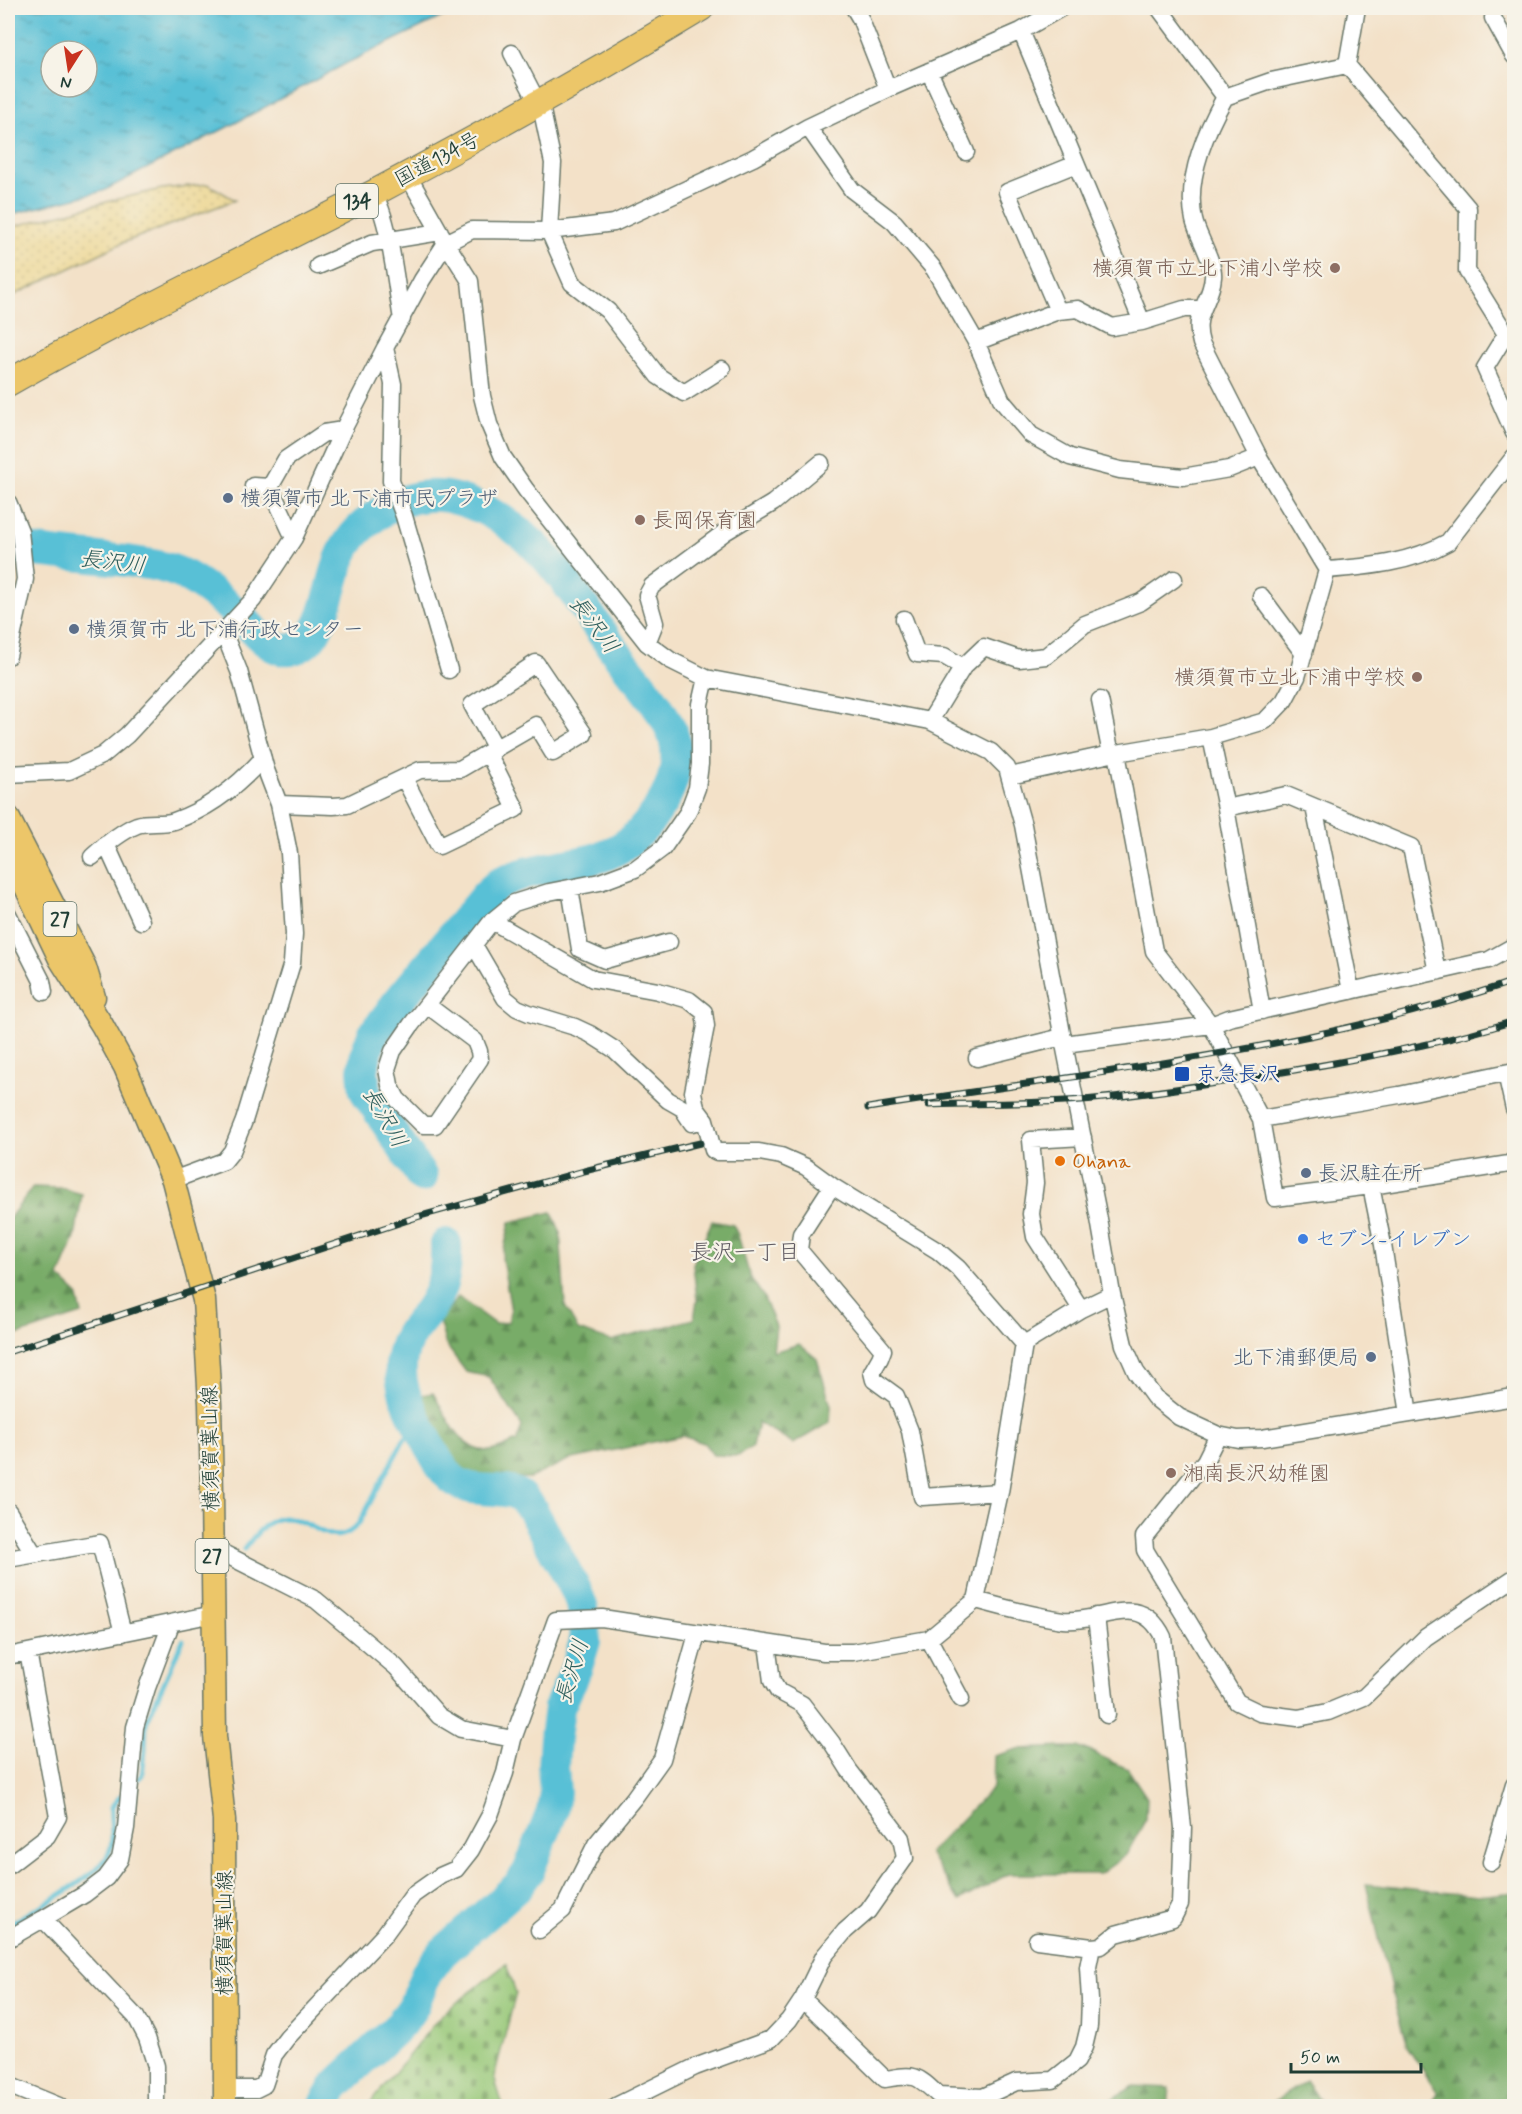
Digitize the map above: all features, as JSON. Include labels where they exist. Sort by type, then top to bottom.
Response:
[{"type":"highway","name":"国道134号","points":[[8,383],[187,286],[373,193],[611,62],[701,8]]},
{"type":"main road","name":"横須賀葉山線","points":[[8,817],[12,847],[60,959],[102,1025],[124,1067],[173,1180],[204,1300],[210,1404],[214,1736],[224,1820],[225,2098]]},
{"type":"street","points":[[854,8],[888,89]]},
{"type":"street","points":[[318,266],[372,243],[443,237],[472,230],[549,231],[614,223],[753,158],[808,127],[888,89],[1021,31],[1061,8]]},
{"type":"street","points":[[1159,8],[1225,97]]},
{"type":"street","points":[[1347,65],[1357,8]]},
{"type":"street","points":[[1493,18],[1515,56]]},
{"type":"street","points":[[1021,31],[1142,322]]},
{"type":"street","points":[[512,53],[542,111],[553,164],[549,231],[572,283],[608,311],[658,376],[684,393],[722,369]]},
{"type":"street","points":[[1010,776],[1211,737],[1265,721],[1284,701],[1297,677],[1327,570],[1259,457],[1201,343],[1198,332],[1201,309],[1210,292],[1214,274],[1194,219],[1192,178],[1214,117],[1225,97],[1271,81],[1347,65]]},
{"type":"street","points":[[1347,65],[1468,208],[1467,271],[1506,334],[1485,368],[1515,433]]},
{"type":"street","points":[[929,71],[966,152]]},
{"type":"street","points":[[808,127],[852,190],[894,222],[934,269],[976,342],[1002,401],[1031,435],[1070,457],[1120,470],[1184,477],[1229,469],[1259,457]]},
{"type":"street","points":[[1058,312],[1007,192],[1076,164]]},
{"type":"street","points":[[407,174],[470,281],[482,396],[489,424],[503,457],[526,490],[647,643],[670,660],[705,678],[930,722],[991,753],[1007,768],[1023,825],[1112,1294],[1124,1345],[1136,1372],[1154,1397],[1179,1417],[1218,1435],[1238,1439],[1262,1438],[1515,1397]]},
{"type":"street","points":[[373,193],[378,201],[388,242],[402,319]]},
{"type":"street","points":[[9,773],[69,771],[103,755],[127,735],[253,600],[294,538],[343,430],[443,237]]},
{"type":"street","points":[[976,342],[1058,312],[1078,309],[1112,327],[1142,322],[1184,309],[1201,309]]},
{"type":"street","points":[[385,348],[393,384],[391,481],[404,516],[449,670]]},
{"type":"street","points":[[270,487],[286,459],[324,433],[343,430]]},
{"type":"street","points":[[1327,570],[1364,568],[1411,558],[1448,542],[1515,457]]},
{"type":"street","points":[[647,643],[655,623],[647,595],[652,586],[725,532],[773,503],[821,463]]},
{"type":"street","points":[[253,486],[270,487]]},
{"type":"street","points":[[270,487],[294,538]]},
{"type":"street","points":[[8,502],[20,531],[25,579],[8,656]]},
{"type":"street","points":[[930,722],[963,667],[984,647],[1019,659],[1046,656],[1086,624],[1141,602],[1174,579]]},
{"type":"street","points":[[1261,596],[1304,654]]},
{"type":"street","points":[[904,619],[917,654],[944,656],[963,667]]},
{"type":"street","points":[[173,1180],[224,1161],[232,1151],[244,1121],[292,963],[294,934],[289,853],[279,804],[263,758],[229,626]]},
{"type":"street","points":[[279,804],[333,806],[347,804],[404,778],[420,771],[460,770],[492,751],[536,725],[553,753],[584,734],[536,663],[472,705],[492,751],[516,809],[439,846],[404,778]]},
{"type":"street","points":[[427,1005],[475,1041],[480,1059],[435,1125],[429,1126],[423,1125],[397,1099],[390,1084],[387,1069],[393,1051],[427,1005],[492,921],[514,903],[549,892],[600,882],[635,869],[663,848],[688,812],[697,788],[700,764],[700,704],[705,678]]},
{"type":"street","points":[[1100,700],[1114,754],[1154,951],[1211,1025],[1261,1119],[1275,1198],[1371,1186],[1509,1164],[1515,1160]]},
{"type":"street","points":[[1211,737],[1262,1011]]},
{"type":"street","points":[[92,857],[106,844],[137,825],[172,822],[205,806],[244,779],[263,758]]},
{"type":"street","points":[[1226,808],[1286,795],[1410,847],[1437,972]]},
{"type":"street","points":[[1314,807],[1351,992]]},
{"type":"street","points":[[106,844],[141,921]]},
{"type":"street","points":[[570,888],[580,949],[605,960],[669,942]]},
{"type":"street","points":[[8,914],[42,981],[44,993]]},
{"type":"street","points":[[492,921],[593,980],[658,991],[689,1000],[704,1012],[706,1026],[693,1092],[696,1108],[705,1120],[713,1150],[717,1152],[759,1152],[781,1156],[806,1167],[832,1186],[938,1251],[958,1268],[1024,1344]]},
{"type":"street","points":[[474,945],[505,998],[517,1008],[590,1034],[615,1050],[668,1100],[682,1108],[692,1122],[705,1120]]},
{"type":"street","points":[[977,1058],[1063,1041],[1211,1025],[1229,1018],[1489,960],[1515,946]]},
{"type":"street","points":[[1261,1119],[1399,1095],[1510,1072],[1515,1109]]},
{"type":"street","points":[[1081,1309],[1035,1237],[1031,1214],[1035,1183],[1030,1140],[1083,1137]]},
{"type":"street","points":[[832,1186],[801,1234],[799,1250],[883,1350],[872,1372],[874,1380],[896,1396],[910,1431],[922,1497],[1000,1492]]},
{"type":"street","points":[[1371,1186],[1383,1245],[1409,1414]]},
{"type":"street","points":[[225,2098],[264,2085],[274,2055],[287,2038],[384,1935],[413,1895],[440,1876],[456,1869],[471,1850],[490,1815],[506,1773],[513,1739],[556,1620],[602,1618],[824,1653],[853,1652],[929,1639],[976,1600],[1000,1492],[1024,1344],[1081,1309],[1112,1294]]},
{"type":"street","points":[[1218,1435],[1205,1461],[1144,1537],[1145,1550],[1237,1702],[1260,1713],[1298,1718],[1328,1712],[1364,1697],[1426,1637],[1515,1578]]},
{"type":"street","points":[[8,1511],[34,1554]]},
{"type":"street","points":[[8,1559],[100,1542],[123,1633]]},
{"type":"street","points":[[211,1547],[316,1600],[396,1667],[439,1716],[461,1729],[513,1739]]},
{"type":"street","points":[[976,1600],[1022,1613],[1066,1620],[1127,1611],[1146,1615],[1158,1626],[1163,1637],[1184,1828],[1180,1904],[1173,1918],[1116,1934],[1101,1946],[1092,1947],[1037,1940]]},
{"type":"street","points":[[8,1656],[214,1614]]},
{"type":"street","points":[[1096,1616],[1107,1715]]},
{"type":"street","points":[[8,1939],[85,1894],[106,1878],[120,1859],[126,1828],[135,1727],[171,1624]]},
{"type":"street","points":[[539,1930],[563,1910],[596,1844],[663,1759],[697,1634]]},
{"type":"street","points":[[929,1639],[961,1700]]},
{"type":"street","points":[[616,2106],[695,2067],[771,2039],[789,2020],[803,1999],[824,1956],[845,1931],[868,1911],[905,1858],[901,1838],[849,1770],[832,1743],[802,1704],[778,1691],[772,1681],[766,1644]]},
{"type":"street","points":[[8,1866],[47,1836],[58,1817],[28,1652]]},
{"type":"street","points":[[1491,1862],[1515,1785]]},
{"type":"street","points":[[43,1918],[136,2017],[147,2038],[156,2066],[156,2106]]},
{"type":"street","points":[[803,1999],[885,2079],[911,2075],[925,2082],[938,2095],[983,2097],[1016,2082],[1053,2080],[1077,2061],[1084,2047],[1089,2026],[1088,1967],[1092,1947]]},
{"type":"street","points":[[8,2085],[59,2106]]},
{"type":"green space","points":[[33,1187],[61,1188],[82,1194],[75,1238],[59,1277],[77,1294],[82,1314],[8,1338],[8,1220]]},
{"type":"green space","points":[[552,1212],[560,1231],[565,1306],[578,1330],[611,1341],[694,1319],[697,1300],[693,1264],[712,1221],[733,1225],[750,1277],[763,1296],[776,1326],[773,1352],[799,1344],[817,1359],[831,1406],[830,1422],[793,1444],[758,1422],[753,1446],[738,1456],[713,1455],[704,1443],[682,1436],[568,1460],[530,1478],[484,1477],[459,1471],[442,1448],[421,1395],[433,1393],[455,1431],[470,1446],[479,1450],[490,1451],[517,1441],[522,1426],[489,1377],[466,1372],[446,1345],[439,1321],[458,1297],[495,1324],[508,1322],[511,1311],[502,1258],[510,1222]]},
{"type":"green space","points":[[1079,1747],[1128,1769],[1147,1798],[1146,1819],[1126,1855],[1100,1874],[1008,1874],[959,1901],[929,1853],[993,1787],[994,1756],[1018,1749]]},
{"type":"green space","points":[[1366,1884],[1478,1896],[1514,1892],[1514,2106],[1429,2106],[1438,2093],[1407,2046]]},
{"type":"green space","points":[[506,1964],[516,1993],[494,2077],[503,2106],[368,2106],[441,2015]]},
{"type":"green space","points":[[1306,2081],[1324,2106],[1267,2106]]},
{"type":"green space","points":[[1134,2086],[1170,2088],[1168,2106],[1100,2106]]},
{"type":"sand","points":[[208,184],[235,200],[122,243],[8,298],[8,228],[162,189]]},
{"type":"water","points":[[8,8],[460,8],[347,63],[103,191],[8,215]]},
{"type":"waterway","name":"長沢川","points":[[8,548],[137,562],[173,570],[195,581],[216,596],[268,643],[280,649],[292,649],[303,645],[312,637],[319,625],[341,557],[347,545],[365,524],[388,508],[414,498],[443,496],[458,499],[487,511],[510,525],[546,557],[659,708],[672,731],[676,764],[667,794],[649,822],[632,839],[615,851],[578,863],[519,875],[498,884],[486,895],[373,1035],[366,1053],[363,1071],[365,1091],[422,1177]]},
{"type":"waterway","name":"長沢川","points":[[324,2106],[335,2086],[401,2024],[413,2007],[426,1974],[442,1953],[518,1886],[528,1872],[552,1812],[555,1793],[553,1767],[559,1708],[577,1667],[585,1641],[583,1609],[577,1592],[530,1506],[512,1492],[474,1489],[456,1482],[438,1461],[407,1401],[401,1375],[404,1349],[410,1335],[432,1306],[441,1288],[446,1266],[446,1244]]},
{"type":"waterway","points":[[244,1549],[266,1525],[283,1518],[294,1519],[327,1534],[337,1536],[348,1533],[359,1523],[403,1441],[418,1424]]},
{"type":"waterway","points":[[139,1778],[142,1775],[146,1723],[183,1640]]},
{"type":"waterway","points":[[8,1925],[79,1883],[102,1863],[109,1853],[112,1842],[111,1807],[120,1797]]},
{"type":"railway","points":[[868,1108],[1194,1058],[1275,1043],[1356,1026],[1514,981]]},
{"type":"railway","points":[[929,1105],[1075,1100],[1175,1089],[1376,1055],[1446,1040],[1514,1021]]},
{"type":"railway","points":[[8,1352],[417,1217],[584,1171],[700,1143]]},
{"type":"place","name":"横須賀市立北下浦小学校","points":[[1335,268]]},
{"type":"place","name":"横須賀市 北下浦市民プラザ","points":[[228,498]]},
{"type":"place","name":"長岡保育園","points":[[640,520]]},
{"type":"place","name":"横須賀市 北下浦行政センター","points":[[74,629]]},
{"type":"place","name":"横須賀市立北下浦中学校","points":[[1417,677]]},
{"type":"place","name":"京急長沢","points":[[1182,1074]]},
{"type":"place","name":"Ohana","points":[[1060,1161]]},
{"type":"place","name":"長沢駐在所","points":[[1306,1173]]},
{"type":"place","name":"セブン-イレブン","points":[[1303,1239]]},
{"type":"place","name":"北下浦郵便局","points":[[1371,1357]]},
{"type":"place","name":"湘南長沢幼稚園","points":[[1171,1473]]},
{"type":"district","name":"長沢一丁目","points":[[745,1251]]}]
